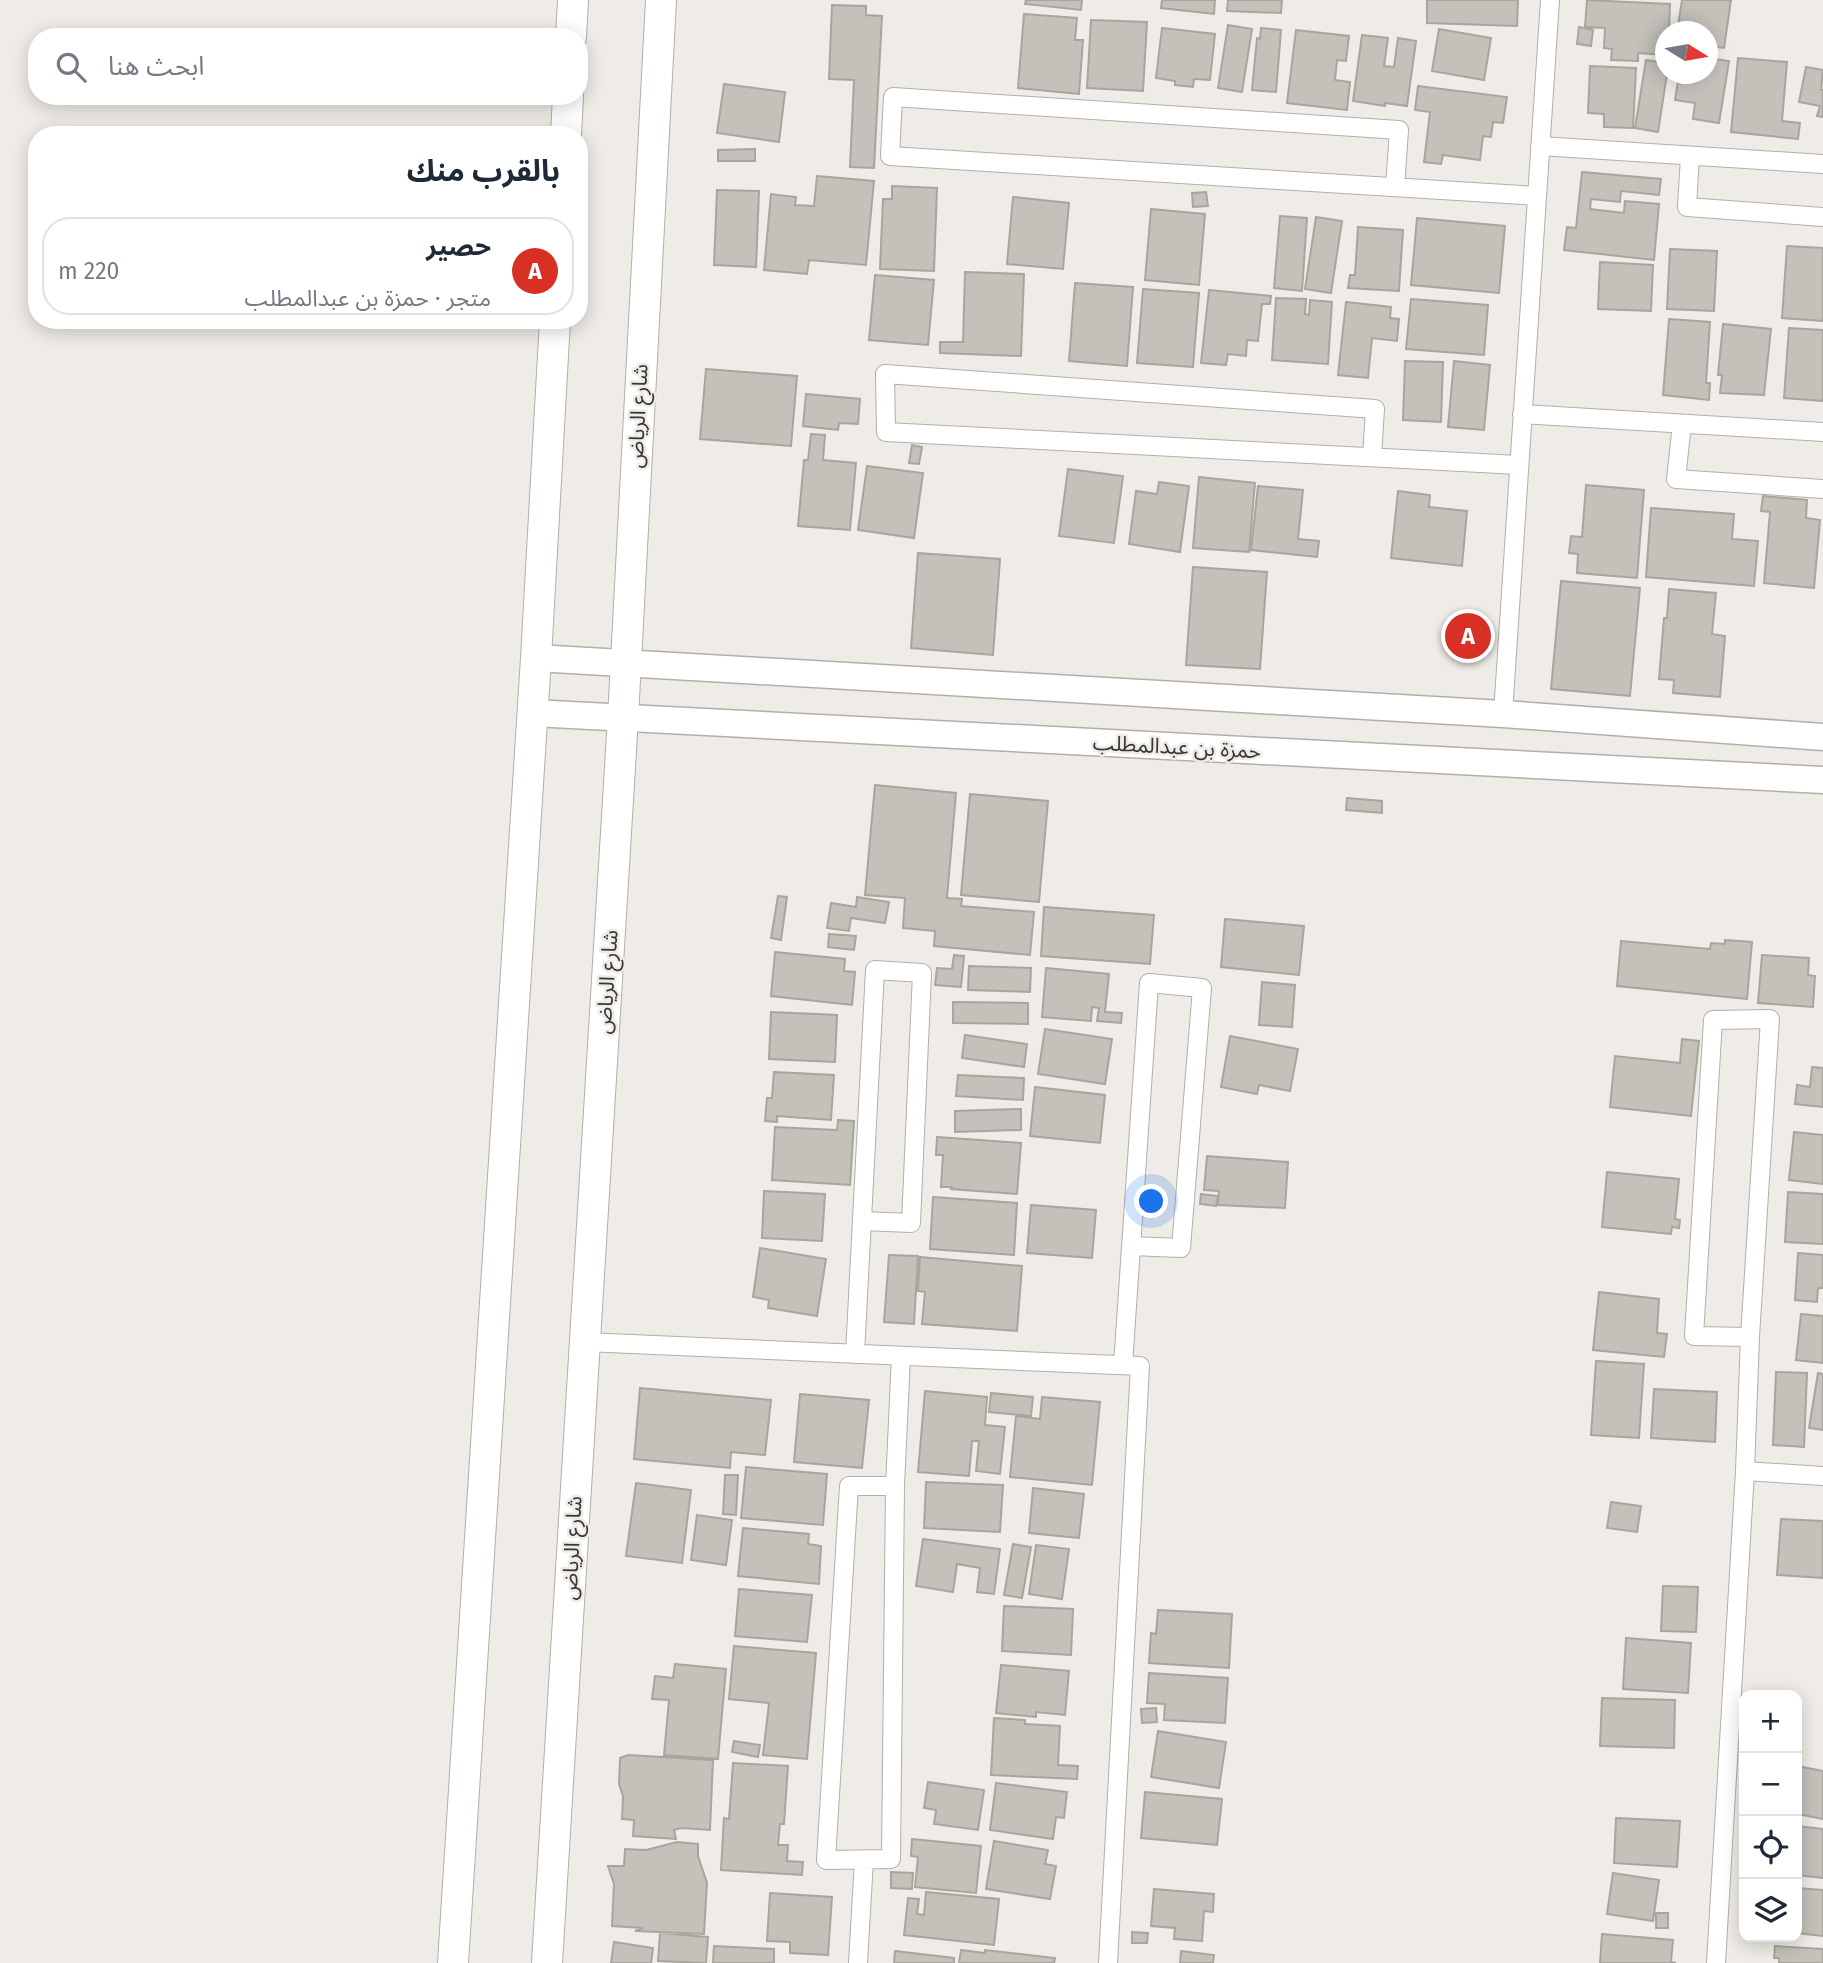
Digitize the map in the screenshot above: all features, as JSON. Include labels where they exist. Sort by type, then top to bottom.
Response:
[{"type":"main road","points":[[571,28],[573,0]]},
{"type":"main road","name":"شارع الرياض","points":[[547,1963],[623,718],[661,0]]},
{"type":"main road","points":[[566,126],[568,105]]},
{"type":"main road","points":[[453,1963],[554,329]]},
{"type":"street","points":[[1503,715],[1550,0]]},
{"type":"street","points":[[1395,187],[1399,130],[893,97],[890,156],[1537,196]]},
{"type":"street","points":[[1540,146],[1823,164]]},
{"type":"street","points":[[1690,156],[1687,207],[1823,217]]},
{"type":"street","points":[[1372,457],[1376,409],[885,374],[886,432],[1519,465]]},
{"type":"street","points":[[1522,414],[1823,432]]},
{"type":"street","points":[[1682,424],[1676,479],[1823,489]]},
{"type":"street","points":[[536,658],[1503,715],[1823,737]]},
{"type":"street","name":"حمزة بن عبدالمطلب","points":[[532,713],[1823,780]]},
{"type":"street","points":[[855,1354],[875,970],[922,972],[911,1223],[862,1221]]},
{"type":"street","points":[[1123,1365],[1131,1247],[1149,983],[1202,988],[1181,1248],[1131,1247]]},
{"type":"street","points":[[1716,1963],[1770,1019],[1713,1020],[1694,1336],[1750,1337]]},
{"type":"street","points":[[584,1342],[1140,1366],[1108,1963]]},
{"type":"street","points":[[895,1486],[849,1486],[827,1860],[891,1859],[895,1486],[901,1356]]},
{"type":"street","points":[[1745,1471],[1823,1476]]},
{"type":"street","points":[[858,1963],[864,1860]]},
{"type":"building","points":[[1026,0],[1082,0],[1081,10],[1025,4]]},
{"type":"building","points":[[1162,0],[1215,0],[1214,14],[1161,8]]},
{"type":"building","points":[[1228,0],[1282,0],[1281,13],[1227,11]]},
{"type":"building","points":[[1427,0],[1518,0],[1517,26],[1427,23]]},
{"type":"building","points":[[1587,0],[1670,4],[1669,21],[1655,21],[1655,54],[1638,53],[1638,61],[1611,60],[1612,49],[1604,48],[1605,28],[1585,27]]},
{"type":"building","points":[[1682,0],[1731,0],[1724,48],[1718,47],[1718,21],[1679,21]]},
{"type":"building","points":[[832,5],[866,6],[866,15],[882,16],[874,168],[850,167],[854,80],[829,79]]},
{"type":"building","points":[[1024,14],[1077,18],[1075,40],[1083,40],[1079,94],[1018,88]]},
{"type":"building","points":[[1091,20],[1147,22],[1143,91],[1087,88]]},
{"type":"building","points":[[1228,25],[1252,29],[1242,92],[1218,88]]},
{"type":"building","points":[[1579,27],[1593,30],[1591,46],[1577,44]]},
{"type":"building","points":[[1162,28],[1215,34],[1210,80],[1194,79],[1193,87],[1175,85],[1175,81],[1156,78]]},
{"type":"building","points":[[1261,28],[1281,30],[1276,92],[1252,90],[1257,38],[1260,39]]},
{"type":"building","points":[[1439,29],[1491,38],[1484,80],[1432,71]]},
{"type":"building","points":[[1296,30],[1349,36],[1346,61],[1337,60],[1335,80],[1350,82],[1347,110],[1287,103]]},
{"type":"building","points":[[1362,35],[1388,38],[1384,66],[1394,67],[1398,38],[1416,41],[1407,106],[1353,101]]},
{"type":"building","points":[[1738,58],[1787,62],[1782,121],[1800,123],[1798,139],[1731,132]]},
{"type":"building","points":[[1718,59],[1729,61],[1719,123],[1693,119],[1695,103],[1675,100],[1677,84],[1718,84]]},
{"type":"building","points":[[1646,60],[1655,61],[1655,84],[1665,84],[1658,132],[1635,128]]},
{"type":"building","points":[[1590,66],[1636,68],[1633,128],[1604,127],[1604,114],[1588,113]]},
{"type":"building","points":[[1806,67],[1823,70],[1823,117],[1817,116],[1820,106],[1799,102]]},
{"type":"building","points":[[724,84],[785,92],[779,142],[717,133]]},
{"type":"building","points":[[1418,86],[1507,97],[1503,123],[1493,122],[1491,137],[1483,136],[1480,160],[1443,155],[1441,164],[1424,162],[1430,112],[1415,110]]},
{"type":"building","points":[[755,149],[755,161],[718,161],[718,150]]},
{"type":"building","points":[[1582,172],[1661,179],[1659,195],[1621,191],[1620,202],[1591,199],[1590,209],[1624,213],[1625,201],[1659,204],[1654,260],[1564,250],[1567,227],[1576,228]]},
{"type":"building","points":[[817,176],[874,181],[866,265],[809,260],[807,274],[764,270],[771,194],[796,197],[795,205],[814,206]]},
{"type":"building","points":[[892,186],[937,188],[934,271],[880,269],[883,199],[892,199]]},
{"type":"building","points":[[717,190],[759,191],[756,267],[714,265]]},
{"type":"building","points":[[1206,192],[1208,206],[1193,207],[1192,193]]},
{"type":"building","points":[[1013,197],[1069,203],[1063,269],[1007,264]]},
{"type":"building","points":[[1151,209],[1205,214],[1199,285],[1145,280]]},
{"type":"building","points":[[1280,216],[1307,218],[1302,291],[1274,288]]},
{"type":"building","points":[[1316,217],[1342,221],[1331,293],[1305,289]]},
{"type":"building","points":[[1417,218],[1505,226],[1499,293],[1411,285]]},
{"type":"building","points":[[1358,227],[1403,230],[1399,291],[1348,288],[1350,275],[1355,275]]},
{"type":"building","points":[[1787,246],[1823,248],[1823,321],[1782,318]]},
{"type":"building","points":[[1670,249],[1717,251],[1714,311],[1667,309]]},
{"type":"building","points":[[1600,262],[1653,265],[1651,311],[1598,309]]},
{"type":"building","points":[[965,272],[1024,274],[1021,356],[940,353],[940,342],[963,342]]},
{"type":"building","points":[[875,275],[934,280],[928,345],[869,340]]},
{"type":"building","points":[[1075,283],[1133,287],[1127,366],[1069,361]]},
{"type":"building","points":[[1143,289],[1199,293],[1193,367],[1137,363]]},
{"type":"building","points":[[1209,290],[1271,296],[1270,304],[1262,304],[1258,341],[1247,340],[1246,356],[1228,354],[1226,365],[1201,363]]},
{"type":"building","points":[[1276,298],[1306,299],[1305,314],[1309,315],[1310,300],[1332,302],[1328,364],[1272,360]]},
{"type":"building","points":[[1411,299],[1488,305],[1484,355],[1406,349]]},
{"type":"building","points":[[1346,302],[1391,307],[1390,318],[1399,319],[1397,341],[1372,338],[1368,378],[1338,375]]},
{"type":"building","points":[[1669,319],[1710,322],[1706,383],[1710,383],[1709,400],[1663,395]]},
{"type":"building","points":[[1723,324],[1771,329],[1764,395],[1720,393],[1722,375],[1718,375]]},
{"type":"building","points":[[1789,328],[1823,330],[1823,401],[1784,398]]},
{"type":"building","points":[[1405,361],[1443,362],[1441,422],[1403,420]]},
{"type":"building","points":[[1454,361],[1490,365],[1484,430],[1448,427]]},
{"type":"building","points":[[706,369],[797,376],[791,446],[700,439]]},
{"type":"building","points":[[806,394],[860,399],[858,424],[839,423],[838,430],[803,426]]},
{"type":"building","points":[[811,434],[825,435],[823,460],[856,463],[850,530],[798,526],[804,460],[808,460]]},
{"type":"building","points":[[912,445],[922,447],[919,464],[909,463]]},
{"type":"building","points":[[867,466],[923,473],[914,538],[858,530]]},
{"type":"building","points":[[1068,469],[1123,476],[1114,543],[1059,536]]},
{"type":"building","points":[[1199,477],[1255,483],[1249,552],[1193,548]]},
{"type":"building","points":[[1159,482],[1189,486],[1180,552],[1129,544],[1136,491],[1157,494]]},
{"type":"building","points":[[1586,485],[1644,490],[1637,578],[1577,573],[1578,554],[1569,553],[1571,536],[1582,537]]},
{"type":"building","points":[[1258,486],[1303,490],[1298,539],[1319,541],[1317,557],[1251,550]]},
{"type":"building","points":[[1398,491],[1430,495],[1429,507],[1467,511],[1462,566],[1391,558]]},
{"type":"building","points":[[1763,496],[1807,500],[1806,518],[1820,520],[1814,588],[1764,583],[1770,512],[1761,511]]},
{"type":"building","points":[[1651,508],[1734,514],[1732,539],[1758,541],[1754,586],[1646,577]]},
{"type":"building","points":[[918,553],[1000,559],[993,655],[911,648]]},
{"type":"building","points":[[1193,567],[1267,572],[1260,669],[1186,665]]},
{"type":"building","points":[[1561,581],[1640,588],[1630,696],[1551,689]]},
{"type":"building","points":[[1669,589],[1716,593],[1712,634],[1725,636],[1720,697],[1673,693],[1674,680],[1659,679]]},
{"type":"building","points":[[875,785],[956,793],[947,898],[962,899],[961,906],[1034,912],[1030,955],[934,946],[935,931],[903,928],[905,898],[865,895]]},
{"type":"building","points":[[970,794],[1048,801],[1039,902],[961,895]]},
{"type":"building","points":[[1347,798],[1382,801],[1382,813],[1346,810]]},
{"type":"building","points":[[778,896],[787,897],[781,940],[771,938]]},
{"type":"building","points":[[857,897],[889,902],[885,923],[851,918],[849,931],[827,928],[831,903],[856,907]]},
{"type":"building","points":[[1044,907],[1154,915],[1150,964],[1041,956]]},
{"type":"building","points":[[1225,919],[1304,926],[1299,975],[1221,967]]},
{"type":"building","points":[[829,934],[856,936],[854,950],[828,947]]},
{"type":"building","points":[[1725,940],[1752,942],[1747,999],[1617,986],[1621,941],[1710,949],[1711,943],[1725,944]]},
{"type":"building","points":[[775,952],[845,959],[844,971],[855,972],[852,1005],[771,996]]},
{"type":"building","points":[[954,955],[964,956],[961,987],[935,985],[937,968],[952,969]]},
{"type":"building","points":[[1762,955],[1809,958],[1808,975],[1815,976],[1813,1007],[1758,1003]]},
{"type":"building","points":[[969,966],[1031,968],[1030,992],[968,990]]},
{"type":"building","points":[[1046,968],[1109,974],[1105,1012],[1122,1013],[1121,1023],[1097,1021],[1099,1008],[1092,1007],[1091,1021],[1042,1017]]},
{"type":"building","points":[[1262,982],[1295,985],[1292,1027],[1259,1025]]},
{"type":"building","points":[[953,1002],[1028,1003],[1028,1024],[953,1023]]},
{"type":"building","points":[[771,1012],[837,1015],[835,1062],[769,1059]]},
{"type":"building","points":[[1045,1029],[1112,1039],[1105,1084],[1038,1074]]},
{"type":"building","points":[[965,1035],[1027,1044],[1024,1067],[962,1058]]},
{"type":"building","points":[[1230,1036],[1298,1049],[1290,1091],[1259,1085],[1257,1094],[1221,1087]]},
{"type":"building","points":[[1682,1039],[1699,1041],[1691,1116],[1610,1107],[1615,1056],[1680,1063]]},
{"type":"building","points":[[1812,1067],[1823,1068],[1823,1107],[1795,1104],[1797,1085],[1810,1087]]},
{"type":"building","points":[[774,1072],[834,1075],[831,1120],[777,1116],[777,1122],[765,1121],[767,1098],[772,1098]]},
{"type":"building","points":[[958,1075],[1024,1078],[1023,1100],[956,1096]]},
{"type":"building","points":[[1035,1087],[1105,1095],[1100,1143],[1030,1136]]},
{"type":"building","points":[[1021,1109],[1021,1130],[955,1132],[955,1111]]},
{"type":"building","points":[[838,1120],[854,1121],[850,1185],[772,1180],[775,1127],[837,1130]]},
{"type":"building","points":[[1794,1132],[1823,1135],[1823,1184],[1789,1180]]},
{"type":"building","points":[[937,1137],[1021,1143],[1017,1194],[941,1187],[943,1155],[936,1155]]},
{"type":"building","points":[[1207,1156],[1288,1162],[1285,1208],[1218,1205],[1219,1191],[1204,1190]]},
{"type":"building","points":[[1607,1172],[1679,1179],[1675,1219],[1680,1220],[1679,1228],[1672,1227],[1671,1234],[1602,1227]]},
{"type":"building","points":[[764,1191],[825,1194],[822,1241],[762,1238]]},
{"type":"building","points":[[1788,1192],[1823,1194],[1823,1244],[1785,1242]]},
{"type":"building","points":[[1201,1194],[1218,1196],[1216,1206],[1200,1204]]},
{"type":"building","points":[[933,1197],[1017,1203],[1014,1255],[930,1249]]},
{"type":"building","points":[[1031,1205],[1096,1210],[1092,1258],[1027,1253]]},
{"type":"building","points":[[760,1248],[826,1259],[817,1316],[768,1308],[769,1300],[753,1297]]},
{"type":"building","points":[[1798,1253],[1823,1255],[1823,1288],[1818,1288],[1817,1302],[1795,1300]]},
{"type":"building","points":[[889,1255],[918,1256],[914,1324],[884,1322]]},
{"type":"building","points":[[920,1257],[1022,1266],[1017,1331],[922,1324],[925,1292],[918,1291]]},
{"type":"building","points":[[1599,1292],[1659,1299],[1657,1333],[1667,1334],[1664,1357],[1593,1350]]},
{"type":"building","points":[[1801,1314],[1823,1316],[1823,1363],[1796,1360]]},
{"type":"building","points":[[1596,1361],[1644,1364],[1639,1438],[1591,1435]]},
{"type":"building","points":[[1776,1372],[1807,1373],[1804,1447],[1773,1445]]},
{"type":"building","points":[[1818,1373],[1823,1374],[1823,1430],[1809,1428]]},
{"type":"building","points":[[640,1388],[771,1400],[765,1455],[731,1452],[730,1468],[634,1459]]},
{"type":"building","points":[[1654,1389],[1717,1392],[1715,1442],[1651,1438]]},
{"type":"building","points":[[925,1391],[987,1397],[985,1425],[1005,1427],[1000,1474],[976,1471],[979,1441],[972,1441],[969,1476],[918,1472]]},
{"type":"building","points":[[991,1393],[1033,1397],[1031,1416],[989,1412]]},
{"type":"building","points":[[800,1394],[869,1400],[862,1468],[794,1462]]},
{"type":"building","points":[[1042,1397],[1100,1402],[1092,1485],[1010,1477],[1016,1416],[1040,1419]]},
{"type":"building","points":[[746,1467],[827,1474],[823,1525],[741,1518]]},
{"type":"building","points":[[725,1475],[738,1475],[736,1515],[723,1514]]},
{"type":"building","points":[[926,1482],[1003,1485],[1000,1532],[924,1528]]},
{"type":"building","points":[[636,1483],[691,1490],[682,1563],[626,1556]]},
{"type":"building","points":[[1033,1488],[1084,1494],[1079,1538],[1029,1533]]},
{"type":"building","points":[[1611,1502],[1641,1506],[1637,1532],[1607,1528]]},
{"type":"building","points":[[697,1515],[732,1520],[726,1565],[691,1560]]},
{"type":"building","points":[[1781,1519],[1823,1521],[1823,1578],[1777,1575]]},
{"type":"building","points":[[743,1528],[809,1534],[808,1544],[821,1546],[819,1584],[738,1576]]},
{"type":"building","points":[[923,1539],[1000,1549],[994,1594],[977,1592],[980,1568],[957,1564],[953,1592],[916,1586]]},
{"type":"building","points":[[1013,1544],[1031,1547],[1022,1598],[1004,1595]]},
{"type":"building","points":[[1036,1545],[1069,1549],[1062,1599],[1029,1594]]},
{"type":"building","points":[[1663,1586],[1698,1587],[1696,1632],[1661,1631]]},
{"type":"building","points":[[739,1589],[812,1595],[807,1642],[735,1636]]},
{"type":"building","points":[[1004,1606],[1073,1609],[1071,1655],[1002,1651]]},
{"type":"building","points":[[1158,1610],[1232,1614],[1229,1668],[1149,1663],[1151,1633],[1156,1634]]},
{"type":"building","points":[[1626,1638],[1691,1643],[1688,1693],[1623,1689]]},
{"type":"building","points":[[734,1646],[816,1653],[807,1759],[763,1755],[769,1703],[729,1699]]},
{"type":"building","points":[[675,1664],[726,1669],[718,1759],[664,1755],[669,1700],[652,1699],[655,1676],[673,1678]]},
{"type":"building","points":[[1001,1665],[1069,1671],[1065,1715],[1036,1712],[1036,1717],[996,1713]]},
{"type":"building","points":[[1149,1673],[1228,1678],[1225,1723],[1164,1720],[1165,1704],[1147,1703]]},
{"type":"building","points":[[1602,1698],[1675,1700],[1674,1748],[1600,1746]]},
{"type":"building","points":[[1156,1708],[1157,1722],[1142,1723],[1141,1709]]},
{"type":"building","points":[[994,1718],[1025,1720],[1025,1724],[1060,1726],[1058,1765],[1078,1766],[1077,1779],[991,1775]]},
{"type":"building","points":[[1158,1731],[1226,1742],[1219,1788],[1151,1777]]},
{"type":"building","points":[[734,1741],[760,1745],[758,1757],[732,1752]]},
{"type":"building","points":[[628,1755],[713,1760],[710,1830],[681,1828],[674,1830],[676,1839],[633,1836],[634,1820],[622,1819],[623,1796],[619,1784],[620,1758]]},
{"type":"building","points":[[733,1763],[788,1766],[784,1824],[780,1824],[778,1845],[788,1845],[787,1861],[803,1862],[802,1875],[721,1870],[724,1818],[729,1819]]},
{"type":"building","points":[[1802,1767],[1823,1771],[1823,1819],[1802,1815]]},
{"type":"building","points":[[928,1782],[984,1790],[978,1830],[934,1824],[936,1810],[924,1808]]},
{"type":"building","points":[[996,1783],[1067,1792],[1064,1818],[1056,1817],[1053,1839],[990,1830]]},
{"type":"building","points":[[1145,1792],[1222,1799],[1217,1845],[1141,1838]]},
{"type":"building","points":[[1616,1818],[1680,1821],[1677,1867],[1614,1863]]},
{"type":"building","points":[[1802,1827],[1823,1829],[1823,1878],[1802,1876]]},
{"type":"building","points":[[912,1839],[981,1846],[976,1893],[915,1887],[918,1857],[911,1856]]},
{"type":"building","points":[[994,1841],[1048,1850],[1045,1864],[1056,1866],[1050,1899],[986,1889]]},
{"type":"building","points":[[677,1842],[698,1844],[698,1856],[707,1883],[704,1934],[635,1931],[643,1928],[612,1926],[614,1884],[608,1866],[624,1866],[625,1849],[646,1850]]},
{"type":"building","points":[[891,1872],[913,1873],[912,1889],[891,1888]]},
{"type":"building","points":[[1613,1873],[1659,1880],[1653,1921],[1607,1914]]},
{"type":"building","points":[[1802,1888],[1823,1890],[1823,1936],[1802,1934]]},
{"type":"building","points":[[1154,1889],[1214,1894],[1213,1912],[1204,1911],[1202,1941],[1174,1939],[1175,1928],[1151,1926]]},
{"type":"building","points":[[926,1892],[999,1899],[994,1945],[904,1935],[908,1898],[919,1899],[917,1914],[924,1915]]},
{"type":"building","points":[[770,1893],[832,1897],[828,1955],[790,1953],[790,1942],[767,1941]]},
{"type":"building","points":[[1656,1913],[1668,1913],[1668,1928],[1656,1928]]},
{"type":"building","points":[[1132,1932],[1148,1933],[1147,1943],[1132,1943]]},
{"type":"building","points":[[660,1933],[708,1937],[706,1963],[658,1961]]},
{"type":"building","points":[[1602,1934],[1673,1940],[1671,1962],[1676,1963],[1600,1963]]},
{"type":"building","points":[[614,1942],[653,1948],[651,1963],[611,1963]]},
{"type":"building","points":[[714,1946],[774,1949],[774,1963],[713,1963]]},
{"type":"building","points":[[1775,1946],[1823,1949],[1823,1963],[1779,1963],[1779,1958],[1774,1958]]},
{"type":"building","points":[[961,1950],[1055,1958],[1054,1963],[959,1963]]},
{"type":"building","points":[[895,1951],[954,1958],[954,1963],[894,1963]]},
{"type":"building","points":[[1181,1951],[1214,1955],[1213,1963],[1180,1963]]},
{"type":"place","name":"حصير","points":[[1468,636]]}]
